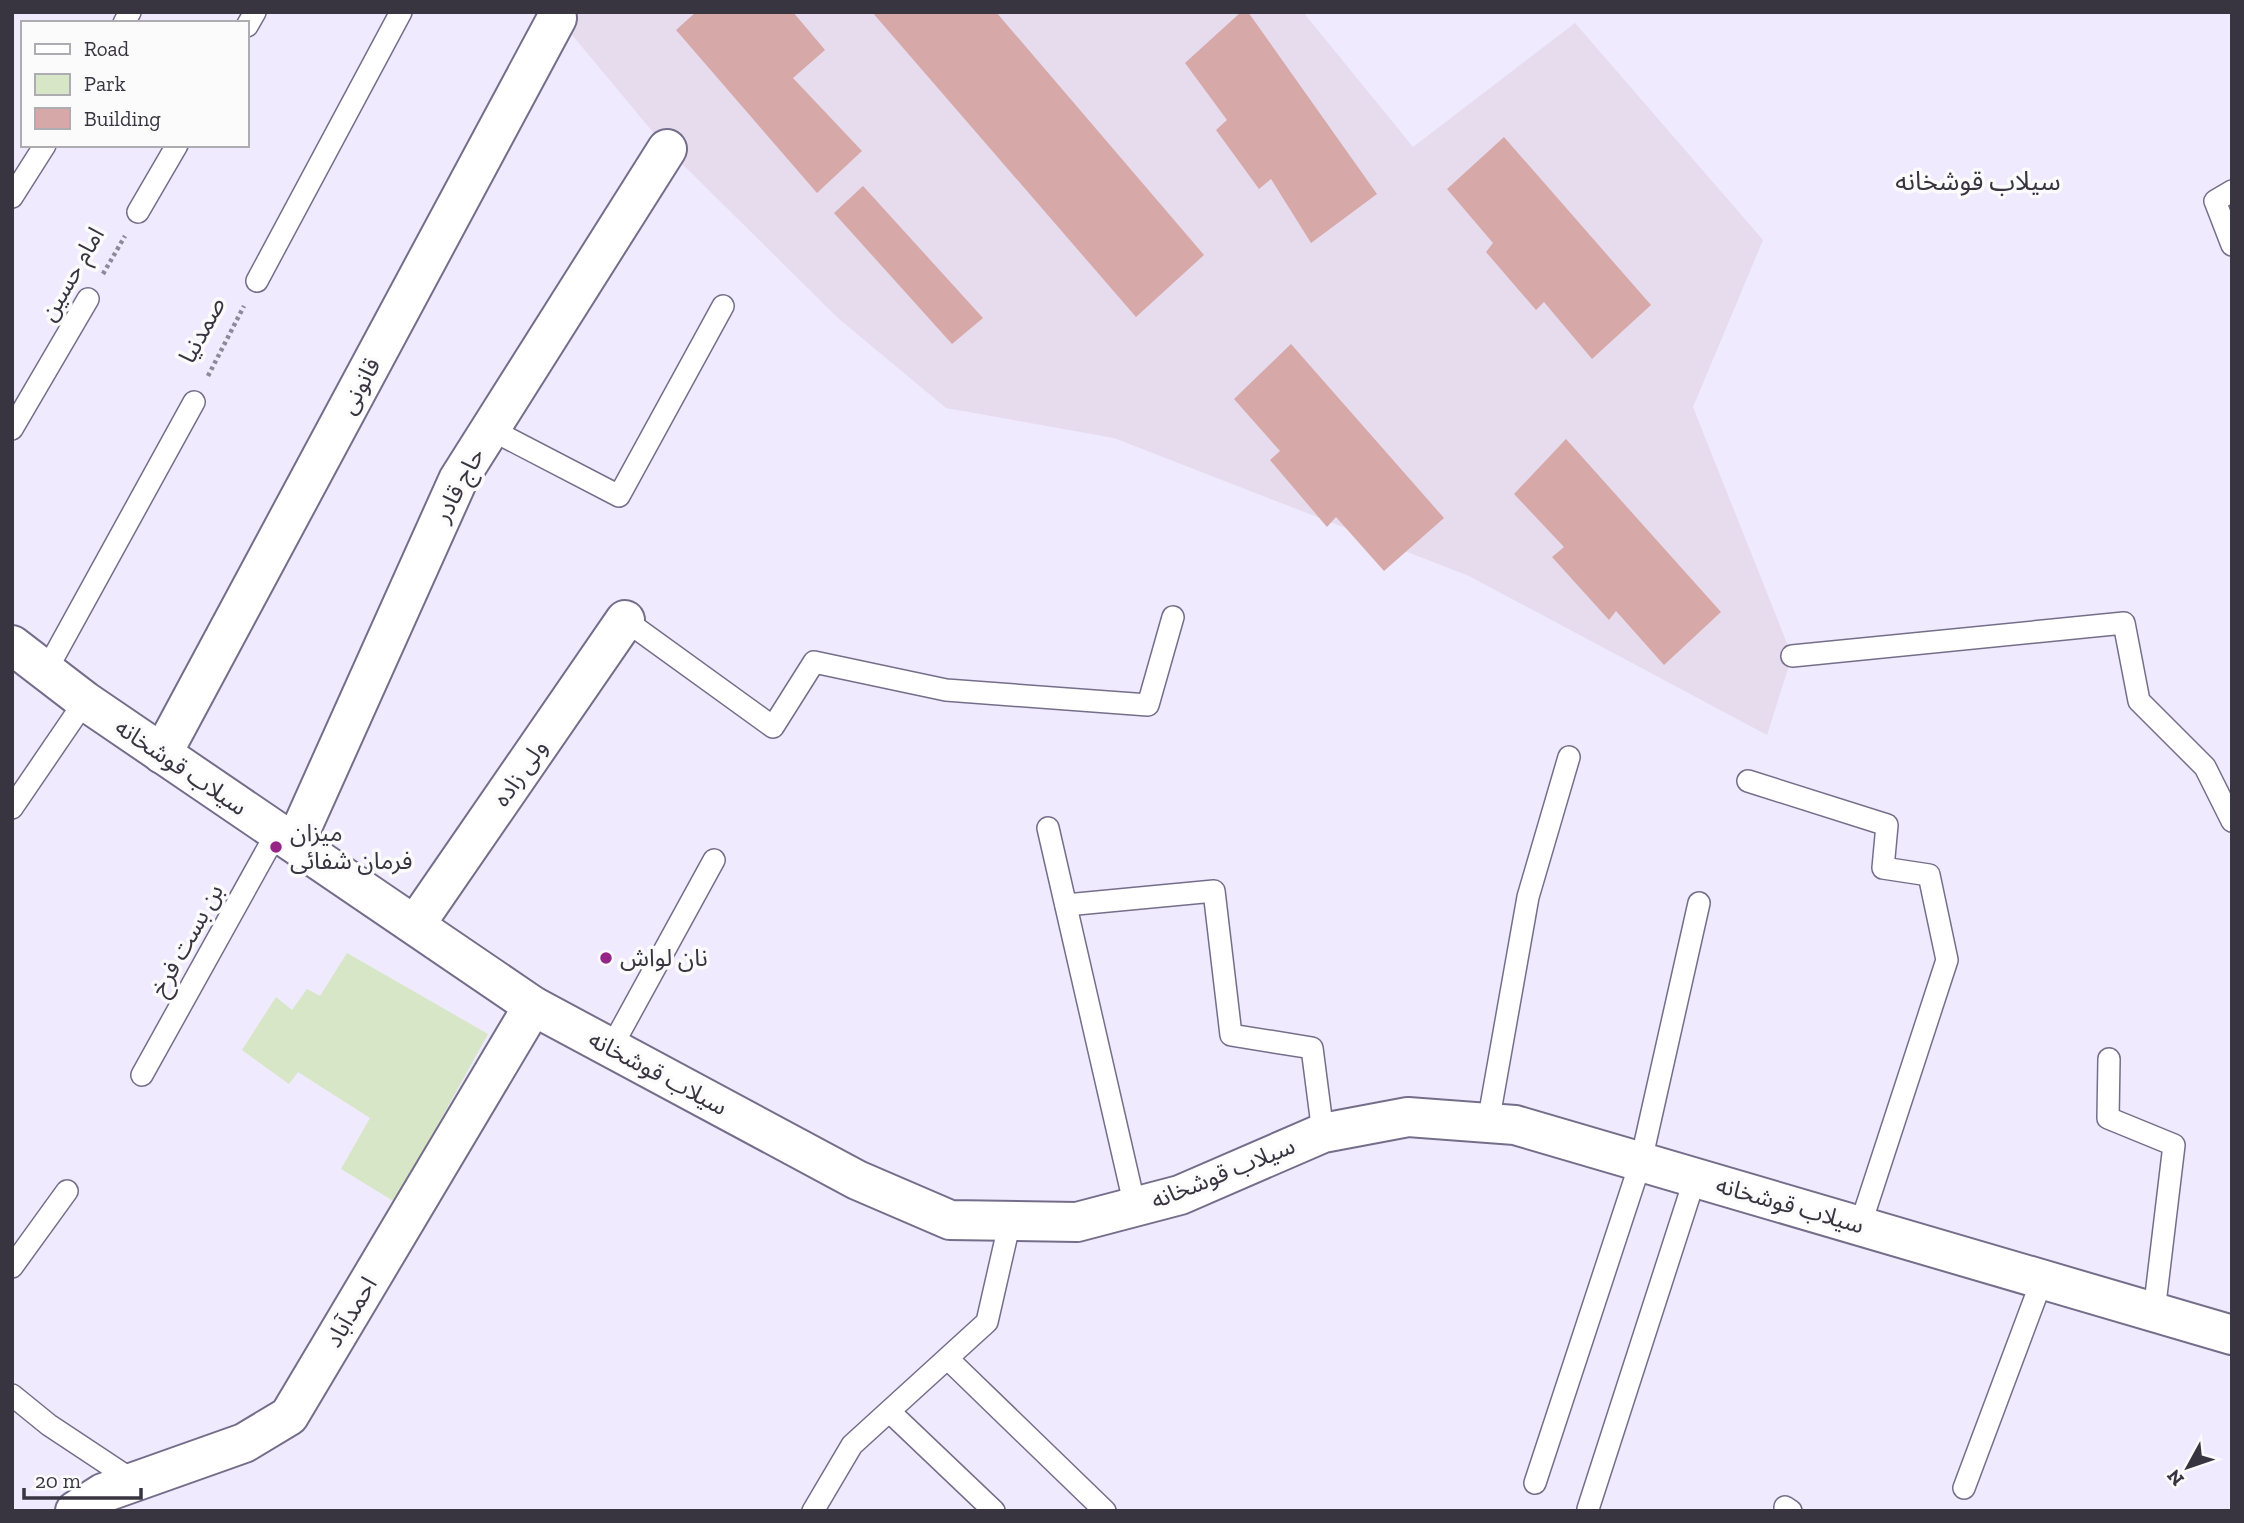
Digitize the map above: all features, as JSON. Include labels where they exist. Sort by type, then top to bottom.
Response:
[{"type":"street","name":"قانونی","points":[[162,754],[557,18]]},
{"type":"street","name":"حاج قادر","points":[[286,838],[458,480],[667,149]]},
{"type":"street","name":"ولی زاده","points":[[415,925],[625,620]]},
{"type":"street","name":"سیلاب قوشخانه","points":[[12,645],[85,701],[534,1006],[857,1180],[950,1220],[1077,1222],[1180,1195],[1323,1133],[1408,1117],[1515,1125],[2232,1335]]},
{"type":"street","name":"احمدآباد","points":[[75,1511],[103,1493],[244,1443],[289,1416],[534,1006]]},
{"type":"lane","name":"صمدنیا","points":[[257,281],[401,12]]},
{"type":"lane","points":[[12,197],[44,147]]},
{"type":"lane","name":"امام حسین","points":[[138,212],[176,147]]},
{"type":"lane","points":[[2232,191],[2215,201],[2232,245]]},
{"type":"lane","name":"امام حسین","points":[[12,429],[88,299]]},
{"type":"lane","points":[[490,429],[619,496],[723,306]]},
{"type":"lane","name":"صمدنیا","points":[[46,671],[194,402]]},
{"type":"lane","points":[[625,620],[773,726],[814,662],[946,690],[1148,705],[1173,617]]},
{"type":"lane","points":[[1793,656],[2124,623],[2138,701],[2205,766],[2232,821]]},
{"type":"lane","points":[[12,808],[85,701]]},
{"type":"lane","points":[[1488,1123],[1528,897],[1569,757]]},
{"type":"lane","points":[[1748,781],[1887,825],[1883,868],[1929,875],[1947,960],[1860,1226]]},
{"type":"lane","points":[[1048,828],[1135,1207]]},
{"type":"lane","name":"بن بست فرخ","points":[[142,1074],[286,838]]},
{"type":"lane","points":[[611,1048],[714,860]]},
{"type":"lane","points":[[1066,905],[1214,891],[1231,1035],[1312,1048],[1323,1133]]},
{"type":"lane","points":[[1535,1483],[1641,1161],[1699,902]]},
{"type":"lane","points":[[2109,1059],[2108,1118],[2174,1145],[2154,1312]]},
{"type":"lane","points":[[1588,1509],[1695,1178]]},
{"type":"lane","points":[[12,1266],[67,1191]]},
{"type":"lane","points":[[813,1511],[852,1445],[987,1322],[1010,1221]]},
{"type":"lane","points":[[1964,1488],[2042,1280]]},
{"type":"lane","points":[[948,1359],[1105,1511]]},
{"type":"lane","points":[[12,1395],[49,1425],[135,1482]]},
{"type":"lane","points":[[890,1412],[994,1511]]},
{"type":"path","name":"امام حسین","points":[[88,299],[138,212]]},
{"type":"path","name":"صمدنیا","points":[[194,402],[257,281]]},
{"type":"shaded area","points":[[553,12],[1303,12],[1413,147],[1575,23],[1763,240],[1693,407],[1792,656],[1767,735],[1469,576],[1114,438],[946,408],[839,319],[667,149]]},
{"type":"green space","points":[[347,953],[488,1034],[395,1202],[341,1169],[370,1118],[298,1072],[289,1084],[242,1050],[276,997],[292,1010],[307,989],[320,996]]},
{"type":"building","points":[[696,12],[793,12],[825,50],[793,78],[862,151],[817,193],[676,30]]},
{"type":"building","points":[[872,12],[996,12],[1204,255],[1136,317]]},
{"type":"building","points":[[1241,12],[1248,12],[1377,194],[1311,243],[1271,179],[1259,189],[1216,130],[1227,120],[1185,63]]},
{"type":"building","points":[[1504,137],[1651,305],[1592,359],[1544,302],[1536,310],[1486,252],[1493,243],[1447,189]]},
{"type":"building","points":[[863,186],[983,318],[952,344],[834,213]]},
{"type":"building","points":[[1291,344],[1444,518],[1384,571],[1336,517],[1327,527],[1270,460],[1280,451],[1234,399]]},
{"type":"building","points":[[1566,439],[1721,612],[1664,665],[1616,611],[1609,620],[1552,557],[1564,547],[1514,494]]},
{"type":"place","name":"میزان فرمان شفائی","points":[[276,847]]},
{"type":"place","name":"نان لواش","points":[[606,958]]},
{"type":"district","name":"سیلاب قوشخانه","points":[[1978,181]]}]
